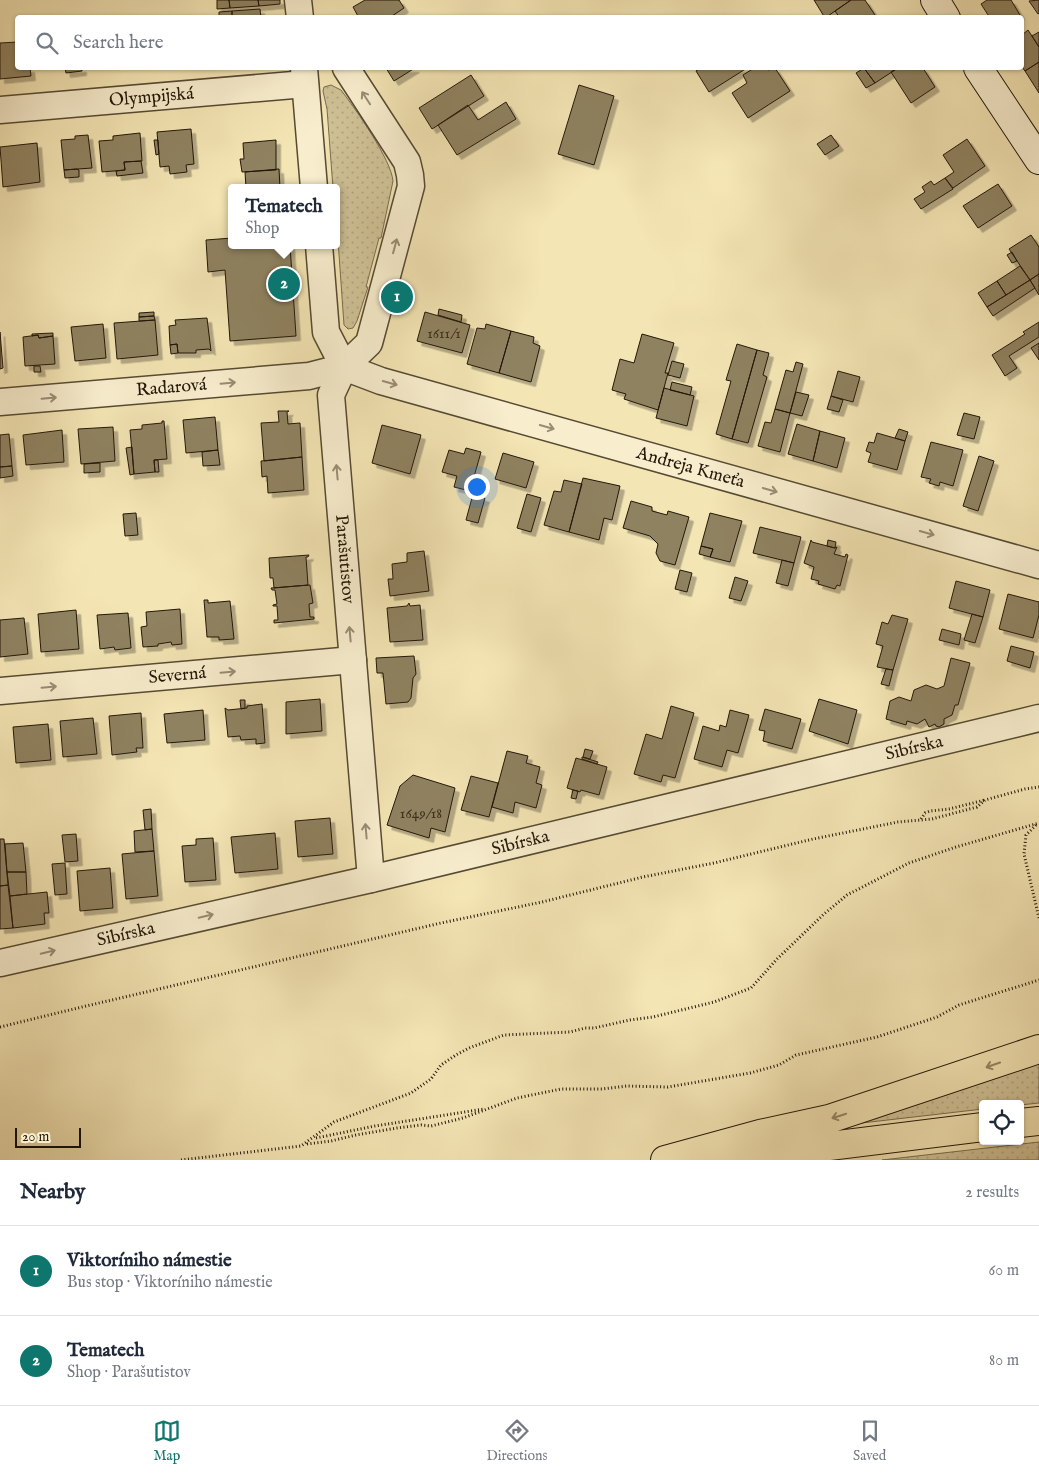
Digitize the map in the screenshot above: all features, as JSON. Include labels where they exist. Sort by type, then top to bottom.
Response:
[{"type":"main road","points":[[666,1160],[760,1134],[829,1120],[1039,1049]]},
{"type":"main road","points":[[1024,1123],[1039,1121]]},
{"type":"main road","points":[[716,1160],[979,1127]]},
{"type":"street","points":[[298,0],[300,15]]},
{"type":"street","points":[[934,0],[944,15]]},
{"type":"street","points":[[319,249],[326,332],[344,367],[369,343],[371,338],[411,186],[407,162],[347,70]]},
{"type":"street","points":[[979,70],[1039,160]]},
{"type":"street","points":[[304,76],[314,184]]},
{"type":"street","name":"Olympijská","points":[[0,110],[304,76]]},
{"type":"street","name":"Radarová","points":[[0,402],[309,376],[344,367]]},
{"type":"street","name":"Andreja Kmeťa","points":[[344,367],[381,381],[1039,565]]},
{"type":"street","name":"Parašutistov","points":[[344,367],[330,395],[371,879]]},
{"type":"street","name":"Severná","points":[[0,691],[353,660]]},
{"type":"street","name":"Sibírska","points":[[0,963],[371,879],[1039,718]]},
{"type":"path","points":[[920,819],[925,813],[930,811],[949,809],[1039,787]]},
{"type":"path","points":[[0,1027],[441,923],[542,902],[813,839],[898,822],[932,819],[976,807],[985,800]]},
{"type":"path","points":[[1038,824],[1026,835],[1024,848],[1039,918]]},
{"type":"path","points":[[306,1144],[334,1122],[412,1093],[423,1086],[441,1065],[456,1055],[468,1048],[504,1035],[570,1032],[630,1020],[653,1018],[714,1002],[751,988],[777,959],[847,895],[909,863],[956,847],[1038,824]]},
{"type":"path","points":[[181,1160],[331,1141],[397,1128],[422,1125],[431,1126],[463,1118],[517,1098],[561,1088],[668,1087],[750,1073],[780,1065],[796,1054],[877,1037],[944,1014],[959,1005],[1038,981]]},
{"type":"path","points":[[311,1140],[321,1136],[330,1136],[375,1126],[488,1108]]},
{"type":"shaded area","points":[[331,85],[341,90],[380,148],[393,181],[381,238],[379,238],[366,287],[368,287],[357,321],[353,328],[348,329],[344,325],[339,249],[340,184],[333,184],[324,87]]},
{"type":"shaded area","points":[[1039,1061],[1039,1103],[1024,1105],[1024,1100],[979,1100],[979,1109],[853,1124]]},
{"type":"shaded area","points":[[1039,1142],[1039,1160],[882,1160],[1024,1145]]},
{"type":"building","points":[[217,0],[229,0],[230,8],[217,9]]},
{"type":"building","points":[[229,0],[258,0],[259,6],[230,8]]},
{"type":"building","points":[[258,0],[280,0],[280,4],[259,6]]},
{"type":"building","points":[[365,0],[399,0],[404,8],[394,15],[357,15],[353,7]]},
{"type":"building","points":[[814,0],[851,0],[829,15],[823,15]]},
{"type":"building","points":[[851,0],[865,0],[875,15],[838,15],[835,11]]},
{"type":"building","points":[[987,0],[1011,0],[1020,15],[988,15],[981,4]]},
{"type":"building","points":[[1039,0],[1039,13],[1038,14],[1029,1]]},
{"type":"building","points":[[260,9],[261,15],[232,15],[232,11]]},
{"type":"building","points":[[232,11],[232,15],[219,15],[219,12]]},
{"type":"building","points":[[1028,30],[1039,47],[1039,62],[1025,71],[1024,70],[1024,33]]},
{"type":"building","points":[[1039,32],[1039,47],[1032,36]]},
{"type":"building","points":[[15,42],[15,70],[30,70],[31,76],[0,79],[0,43]]},
{"type":"building","points":[[1039,62],[1039,93],[1025,71]]},
{"type":"building","points":[[65,70],[82,70],[82,71],[66,73]]},
{"type":"building","points":[[387,70],[412,70],[394,81]]},
{"type":"building","points":[[698,70],[744,70],[709,92],[696,71]]},
{"type":"building","points":[[751,70],[776,70],[790,91],[748,118],[732,93],[747,83],[743,75]]},
{"type":"building","points":[[865,70],[895,70],[875,83]]},
{"type":"building","points":[[865,70],[875,83],[866,88],[856,73]]},
{"type":"building","points":[[894,70],[924,70],[935,87],[911,103],[891,72]]},
{"type":"building","points":[[471,75],[484,96],[432,129],[419,108]]},
{"type":"building","points":[[579,85],[614,96],[594,165],[558,154]]},
{"type":"building","points":[[506,102],[516,119],[457,155],[438,125],[468,105],[478,120]]},
{"type":"building","points":[[191,129],[194,164],[186,165],[187,172],[170,174],[169,166],[160,167],[157,132]]},
{"type":"building","points":[[140,133],[142,161],[124,162],[125,170],[102,172],[99,141],[113,140],[113,136]]},
{"type":"building","points":[[88,135],[92,168],[64,170],[61,140],[75,139],[75,136]]},
{"type":"building","points":[[831,135],[839,146],[825,155],[817,144]]},
{"type":"building","points":[[967,139],[985,166],[953,188],[945,178],[954,172],[943,155]]},
{"type":"building","points":[[154,140],[158,140],[159,154],[156,155]]},
{"type":"building","points":[[276,140],[276,170],[242,172],[240,159],[244,159],[243,143]]},
{"type":"building","points":[[37,143],[40,182],[3,187],[0,147]]},
{"type":"building","points":[[141,161],[143,173],[117,176],[116,171],[125,170],[124,162]]},
{"type":"building","points":[[279,169],[280,184],[246,184],[245,172]]},
{"type":"building","points":[[64,170],[79,170],[79,177],[65,178]]},
{"type":"building","points":[[945,178],[953,189],[921,209],[914,199],[925,192],[922,187],[931,181],[934,185]]},
{"type":"building","points":[[998,184],[1012,206],[978,228],[963,206]]},
{"type":"building","points":[[1031,235],[1039,247],[1039,274],[1030,280],[1009,249]]},
{"type":"building","points":[[228,238],[228,249],[290,249],[296,336],[230,341],[225,270],[208,272],[206,240]]},
{"type":"building","points":[[1012,252],[1017,261],[1012,263],[1007,255]]},
{"type":"building","points":[[1020,266],[1030,280],[1006,295],[997,281]]},
{"type":"building","points":[[1039,274],[1039,295],[1030,280]]},
{"type":"building","points":[[1030,280],[1035,288],[993,316],[987,307]]},
{"type":"building","points":[[997,281],[1006,295],[987,307],[978,293]]},
{"type":"building","points":[[439,309],[462,315],[461,322],[438,315]]},
{"type":"building","points":[[154,312],[154,316],[139,317],[139,313]]},
{"type":"building","points":[[425,312],[470,325],[462,353],[417,341]]},
{"type":"building","points":[[154,316],[155,320],[139,321],[139,317]]},
{"type":"building","points":[[207,318],[211,351],[209,349],[196,350],[196,353],[178,353],[177,344],[170,345],[169,326],[176,325],[175,320]]},
{"type":"building","points":[[155,320],[158,355],[117,359],[114,323]]},
{"type":"building","points":[[1039,322],[1039,337],[1009,356],[1017,368],[1005,376],[992,355],[1025,334],[1023,332]]},
{"type":"building","points":[[103,324],[106,358],[75,361],[71,327]]},
{"type":"building","points":[[486,324],[511,331],[499,373],[467,364],[477,328],[485,329]]},
{"type":"building","points":[[511,331],[534,337],[533,343],[540,346],[531,382],[499,373]]},
{"type":"building","points":[[0,332],[3,368],[0,369]]},
{"type":"building","points":[[53,333],[53,336],[39,338],[38,335],[32,336],[32,334]]},
{"type":"building","points":[[642,334],[674,343],[665,373],[668,373],[658,410],[624,399],[626,394],[612,390],[620,359],[634,363]]},
{"type":"building","points":[[38,335],[39,338],[53,336],[55,364],[25,366],[23,337]]},
{"type":"building","points":[[1039,343],[1039,360],[1031,348]]},
{"type":"building","points":[[177,344],[178,353],[171,354],[170,345]]},
{"type":"building","points":[[737,344],[757,350],[732,439],[716,434],[731,381],[726,380]]},
{"type":"building","points":[[757,350],[769,353],[763,375],[767,377],[748,443],[732,439]]},
{"type":"building","points":[[672,361],[684,364],[680,378],[668,375]]},
{"type":"building","points":[[796,362],[803,364],[790,413],[775,409],[786,370],[793,372]]},
{"type":"building","points":[[34,366],[40,366],[41,372],[34,372]]},
{"type":"building","points":[[838,371],[860,377],[853,402],[831,396]]},
{"type":"building","points":[[672,382],[692,387],[690,395],[670,390]]},
{"type":"building","points":[[664,388],[694,396],[687,426],[656,418]]},
{"type":"building","points":[[796,392],[809,395],[802,416],[790,413]]},
{"type":"building","points":[[831,396],[843,400],[839,412],[827,409]]},
{"type":"building","points":[[775,409],[790,413],[780,452],[758,446],[765,422],[771,423]]},
{"type":"building","points":[[278,411],[289,411],[287,412],[288,424],[300,423],[302,457],[264,461],[261,423],[279,422]]},
{"type":"building","points":[[964,413],[980,417],[974,439],[957,435]]},
{"type":"building","points":[[215,417],[218,450],[186,453],[183,420]]},
{"type":"building","points":[[164,421],[167,459],[154,460],[155,472],[134,474],[130,430],[142,429],[142,425],[162,423]]},
{"type":"building","points":[[797,424],[820,431],[813,461],[788,454]]},
{"type":"building","points":[[382,425],[421,435],[410,474],[372,463]]},
{"type":"building","points":[[113,427],[115,461],[81,464],[78,429]]},
{"type":"building","points":[[899,429],[908,432],[905,441],[895,438]]},
{"type":"building","points":[[62,430],[64,462],[26,465],[23,435]]},
{"type":"building","points":[[820,431],[845,438],[837,468],[813,461]]},
{"type":"building","points":[[877,433],[905,441],[897,470],[868,462],[871,453],[866,451],[869,442],[874,443]]},
{"type":"building","points":[[9,434],[12,466],[0,467],[0,435]]},
{"type":"building","points":[[931,442],[963,450],[953,486],[940,482],[939,486],[929,483],[931,479],[921,477]]},
{"type":"building","points":[[132,447],[134,474],[130,475],[126,448]]},
{"type":"building","points":[[466,448],[481,452],[470,491],[454,487],[457,476],[442,472],[449,450],[464,454]]},
{"type":"building","points":[[218,450],[220,465],[203,466],[202,452]]},
{"type":"building","points":[[503,453],[534,462],[526,488],[495,479]]},
{"type":"building","points":[[979,456],[994,461],[978,511],[963,506]]},
{"type":"building","points":[[302,457],[304,490],[268,493],[267,476],[262,477],[261,461]]},
{"type":"building","points":[[154,460],[158,460],[159,472],[155,472]]},
{"type":"building","points":[[100,463],[100,472],[84,473],[84,464]]},
{"type":"building","points":[[12,466],[13,476],[0,478],[0,467]]},
{"type":"building","points":[[583,478],[620,486],[612,520],[604,518],[599,540],[569,532]]},
{"type":"building","points":[[564,480],[582,484],[569,532],[544,525],[554,491],[561,492]]},
{"type":"building","points":[[473,494],[485,498],[478,523],[466,520]]},
{"type":"building","points":[[527,494],[541,498],[531,532],[517,528]]},
{"type":"building","points":[[631,501],[652,507],[652,511],[667,515],[668,511],[689,517],[675,565],[660,561],[656,553],[658,544],[650,536],[623,528]]},
{"type":"building","points":[[136,513],[138,535],[125,536],[123,514]]},
{"type":"building","points":[[710,513],[742,521],[730,562],[710,557],[713,549],[701,546]]},
{"type":"building","points":[[760,527],[801,537],[794,563],[753,553]]},
{"type":"building","points":[[811,540],[812,542],[837,547],[834,554],[845,557],[846,554],[848,555],[840,586],[837,585],[835,589],[818,584],[819,581],[811,579],[814,567],[804,563]]},
{"type":"building","points":[[828,540],[836,542],[835,548],[827,546]]},
{"type":"building","points":[[701,546],[713,549],[710,557],[699,554]]},
{"type":"building","points":[[424,551],[429,591],[390,596],[388,579],[393,579],[392,564],[407,562],[407,553]]},
{"type":"building","points":[[309,555],[306,557],[308,585],[274,588],[273,578],[270,578],[269,558]]},
{"type":"building","points":[[782,560],[794,563],[788,586],[776,583]]},
{"type":"building","points":[[680,570],[692,573],[687,592],[675,589]]},
{"type":"building","points":[[735,577],[748,581],[741,601],[729,598]]},
{"type":"building","points":[[956,581],[990,590],[983,617],[949,608]]},
{"type":"building","points":[[310,585],[313,603],[309,604],[310,617],[314,617],[314,619],[274,623],[274,620],[278,620],[277,606],[273,605],[277,604],[275,590],[271,588]]},
{"type":"building","points":[[1008,594],[1039,602],[1039,615],[1033,638],[999,629]]},
{"type":"building","points":[[204,600],[208,600],[208,603],[230,601],[234,639],[219,640],[219,637],[207,637]]},
{"type":"building","points":[[409,603],[410,606],[420,605],[423,640],[390,642],[387,608],[407,606]]},
{"type":"building","points":[[180,609],[182,644],[172,645],[171,642],[158,644],[158,646],[143,647],[141,627],[147,626],[146,612]]},
{"type":"building","points":[[76,610],[79,649],[41,652],[38,614]]},
{"type":"building","points":[[128,613],[131,648],[115,650],[114,647],[100,649],[97,615]]},
{"type":"building","points":[[972,614],[983,617],[975,643],[964,640]]},
{"type":"building","points":[[892,615],[908,619],[893,670],[877,667],[883,646],[876,644],[882,622],[888,624]]},
{"type":"building","points":[[24,618],[28,654],[0,657],[0,620]]},
{"type":"building","points":[[942,629],[961,634],[959,645],[939,640]]},
{"type":"building","points":[[1011,646],[1034,652],[1030,668],[1007,661]]},
{"type":"building","points":[[414,656],[416,674],[413,678],[411,698],[408,702],[386,704],[383,673],[377,673],[376,658]]},
{"type":"building","points":[[951,658],[970,663],[958,705],[955,705],[952,715],[944,719],[944,724],[939,727],[935,724],[929,727],[925,719],[917,724],[907,721],[906,725],[886,719],[890,701],[899,697],[911,701],[914,690],[926,685],[937,689],[944,686]]},
{"type":"building","points":[[886,669],[893,670],[889,686],[881,684]]},
{"type":"building","points":[[320,699],[322,731],[286,734],[286,702]]},
{"type":"building","points":[[819,699],[857,710],[848,744],[809,731]]},
{"type":"building","points":[[240,700],[245,700],[245,708],[241,709]]},
{"type":"building","points":[[262,704],[265,743],[256,744],[256,739],[241,740],[240,736],[228,737],[225,708],[228,710],[247,708],[247,706]]},
{"type":"building","points":[[671,706],[694,713],[675,778],[663,775],[661,782],[634,774],[646,734],[662,739]]},
{"type":"building","points":[[765,709],[801,719],[792,749],[763,741],[765,731],[759,730]]},
{"type":"building","points":[[203,710],[205,740],[167,743],[164,714]]},
{"type":"building","points":[[730,710],[749,715],[738,753],[727,750],[722,767],[694,759],[703,726],[719,731],[720,725],[726,727]]},
{"type":"building","points":[[141,713],[143,748],[136,748],[137,752],[112,755],[109,716]]},
{"type":"building","points":[[93,718],[97,754],[63,757],[60,721]]},
{"type":"building","points":[[48,724],[51,760],[16,763],[13,727]]},
{"type":"building","points":[[585,749],[593,751],[590,759],[583,757]]},
{"type":"building","points":[[507,751],[528,756],[526,763],[540,767],[536,783],[542,785],[536,808],[515,802],[513,813],[492,807]]},
{"type":"building","points":[[582,757],[598,762],[597,764],[582,759]]},
{"type":"building","points":[[576,758],[607,767],[599,795],[567,788]]},
{"type":"building","points":[[413,775],[455,788],[445,832],[431,828],[429,838],[387,825],[400,786]]},
{"type":"building","points":[[471,776],[498,783],[489,817],[461,810]]},
{"type":"building","points":[[573,790],[578,791],[576,799],[571,798]]},
{"type":"building","points":[[151,809],[152,829],[145,830],[143,810]]},
{"type":"building","points":[[330,818],[333,854],[298,857],[295,821]]},
{"type":"building","points":[[152,829],[154,851],[135,852],[134,831]]},
{"type":"building","points":[[275,833],[278,869],[235,873],[231,837]]},
{"type":"building","points":[[76,834],[78,861],[65,862],[62,835]]},
{"type":"building","points":[[213,838],[216,880],[185,882],[182,846],[196,845],[196,839]]},
{"type":"building","points":[[0,839],[4,839],[8,885],[0,886]]},
{"type":"building","points":[[23,843],[26,872],[7,872],[5,844]]},
{"type":"building","points":[[154,851],[158,896],[126,899],[122,854]]},
{"type":"building","points":[[65,863],[67,894],[55,895],[52,864]]},
{"type":"building","points":[[110,868],[113,908],[80,911],[77,871]]},
{"type":"building","points":[[7,872],[26,872],[27,894],[10,896]]},
{"type":"building","points":[[8,885],[13,928],[0,929],[0,886]]},
{"type":"building","points":[[47,892],[49,913],[44,913],[45,924],[13,928],[10,896]]},
{"type":"place","name":"Tematech","points":[[284,284]]},
{"type":"place","name":"Viktoríniho námestie","points":[[397,297]]}]
